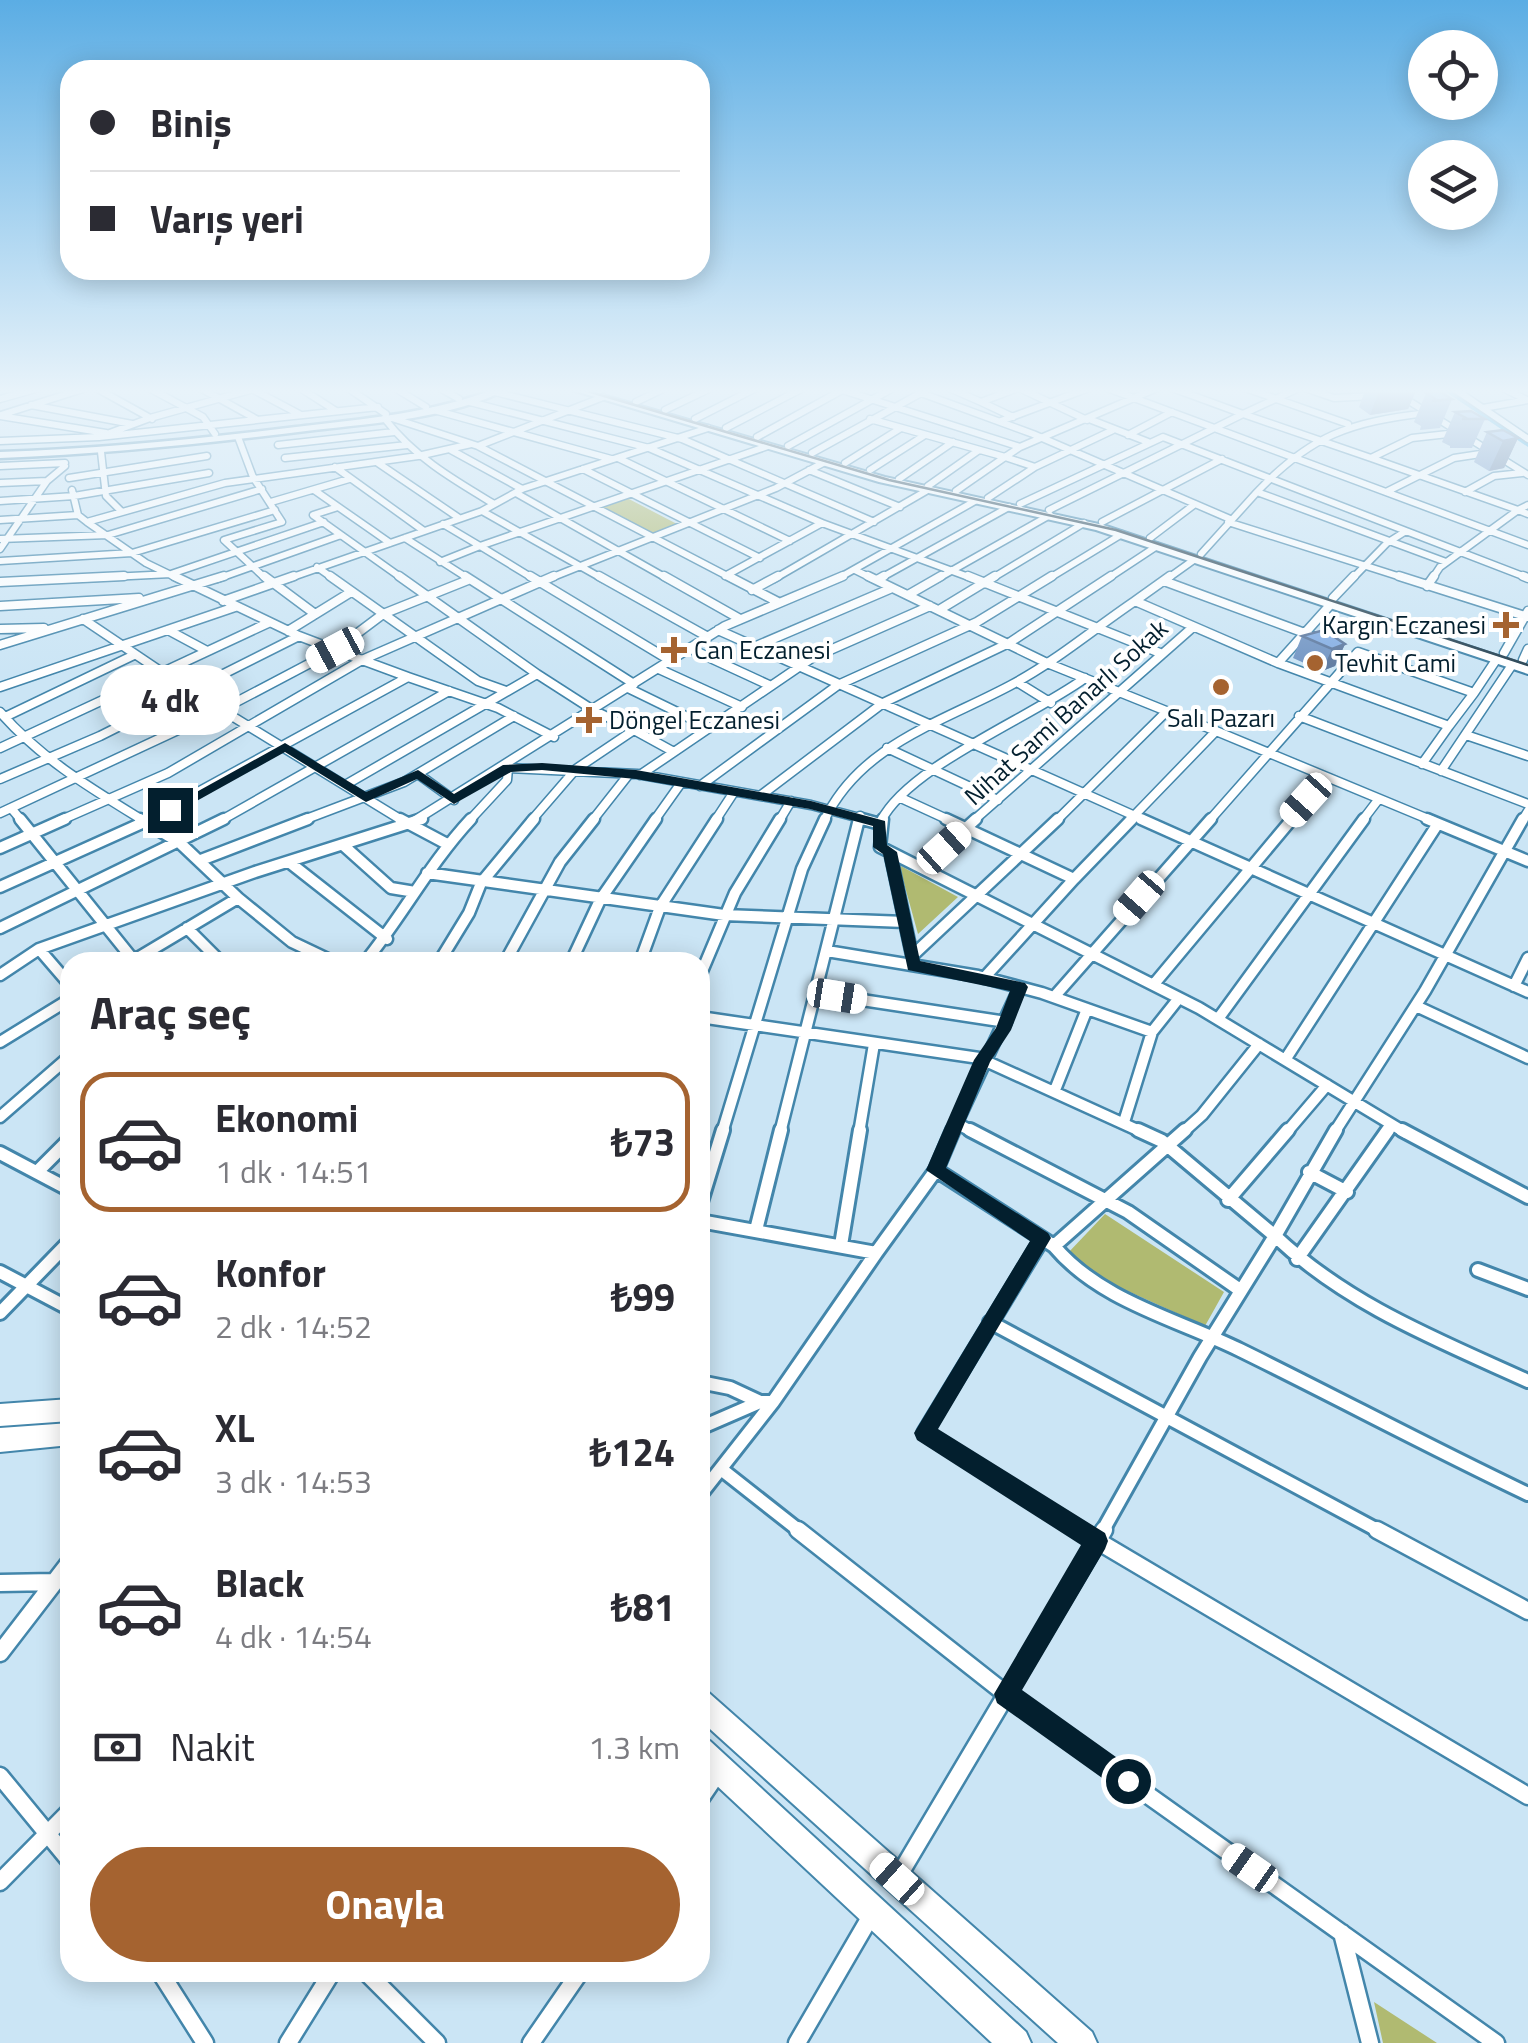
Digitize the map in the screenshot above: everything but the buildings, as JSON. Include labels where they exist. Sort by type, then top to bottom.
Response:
[{"type":"main road","points":[[908,483],[975,501],[1102,522],[1517,660]]},
{"type":"main road","points":[[913,483],[1014,506]]},
{"type":"main road","points":[[1050,513],[1153,542]]},
{"type":"main road","points":[[0,1415],[60,1405]]},
{"type":"main road","points":[[0,1440],[60,1435]]},
{"type":"main road","points":[[710,1711],[1081,2043]]},
{"type":"main road","points":[[710,1760],[1014,2043]]},
{"type":"street","points":[[0,550],[45,483]]},
{"type":"street","points":[[70,483],[78,515]]},
{"type":"street","points":[[104,483],[106,496],[122,512]]},
{"type":"street","points":[[0,502],[74,496],[146,483]]},
{"type":"street","points":[[88,522],[225,483]]},
{"type":"street","points":[[258,483],[282,522],[224,540],[272,584],[315,614]]},
{"type":"street","points":[[0,561],[132,553],[337,483]]},
{"type":"street","points":[[354,483],[424,530]]},
{"type":"street","points":[[408,483],[459,518]]},
{"type":"street","points":[[461,483],[494,504]]},
{"type":"street","points":[[506,483],[559,520],[740,619]]},
{"type":"street","points":[[223,601],[482,511],[539,483]]},
{"type":"street","points":[[546,483],[778,602]]},
{"type":"street","points":[[610,483],[760,558]]},
{"type":"street","points":[[440,562],[662,483]]},
{"type":"street","points":[[669,483],[790,541]]},
{"type":"street","points":[[729,483],[822,523],[1060,610],[1160,653]]},
{"type":"street","points":[[0,848],[112,800],[412,635],[784,483]]},
{"type":"street","points":[[790,483],[874,522]]},
{"type":"street","points":[[842,483],[900,507]]},
{"type":"street","points":[[752,590],[854,535],[933,483]]},
{"type":"street","points":[[956,492],[968,483]]},
{"type":"street","points":[[988,498],[1010,483]]},
{"type":"street","points":[[877,580],[1062,483]]},
{"type":"street","points":[[908,595],[1103,483]]},
{"type":"street","points":[[1142,483],[1273,537],[1527,614],[1517,660],[1441,771]]},
{"type":"street","points":[[1102,522],[1172,483]]},
{"type":"street","points":[[710,1171],[802,869],[839,790],[888,748],[1018,682],[1198,557],[1265,483]]},
{"type":"street","points":[[1284,483],[1528,578]]},
{"type":"street","points":[[1364,483],[1528,545]]},
{"type":"street","points":[[1387,492],[1405,483]]},
{"type":"street","points":[[1441,483],[1528,514]]},
{"type":"street","points":[[1465,492],[1481,483]]},
{"type":"street","points":[[4,539],[108,536],[262,489]]},
{"type":"street","points":[[314,490],[390,543]]},
{"type":"street","points":[[1257,492],[1446,562]]},
{"type":"street","points":[[0,974],[39,949],[222,884],[405,826],[508,768],[718,630],[855,570],[975,501]]},
{"type":"street","points":[[760,796],[883,704],[1009,643],[1060,610],[1153,542],[1195,504]]},
{"type":"street","points":[[1426,586],[1446,562],[1528,504]]},
{"type":"street","points":[[338,507],[313,515],[537,674],[593,710],[674,752]]},
{"type":"street","points":[[482,511],[576,567],[708,637]]},
{"type":"street","points":[[0,520],[78,515],[132,553],[268,623],[482,702],[554,736]]},
{"type":"street","points":[[0,582],[170,574],[324,522]]},
{"type":"street","points":[[725,576],[822,523]]},
{"type":"street","points":[[940,610],[1084,523]]},
{"type":"street","points":[[443,524],[671,661]]},
{"type":"street","points":[[1278,664],[1302,632],[1364,566],[1406,531]]},
{"type":"street","points":[[700,786],[838,685],[971,625],[1122,534]]},
{"type":"street","points":[[0,645],[194,587],[341,535]]},
{"type":"street","points":[[404,538],[631,686],[710,728]]},
{"type":"street","points":[[316,567],[478,681],[506,691]]},
{"type":"street","points":[[855,570],[1047,663],[1528,862]]},
{"type":"street","points":[[0,813],[223,709],[335,650],[383,614],[468,580]]},
{"type":"street","points":[[1164,581],[1320,639]]},
{"type":"street","points":[[754,647],[892,588]]},
{"type":"street","points":[[288,631],[351,592]]},
{"type":"street","points":[[0,606],[156,598]]},
{"type":"street","points":[[1135,601],[1278,664],[1449,726]]},
{"type":"street","points":[[510,952],[541,892],[635,774],[812,658],[930,606]]},
{"type":"street","points":[[0,687],[234,607]]},
{"type":"street","points":[[83,619],[190,691],[347,784],[405,826],[447,844]]},
{"type":"street","points":[[0,748],[268,623]]},
{"type":"street","name":"Nihat Sami Banarlı Sokak","points":[[922,868],[1114,692],[1193,626]]},
{"type":"street","points":[[0,629],[57,627]]},
{"type":"street","points":[[168,630],[207,651]]},
{"type":"street","points":[[718,630],[1528,992]]},
{"type":"street","points":[[0,779],[49,759],[299,636]]},
{"type":"street","points":[[1339,645],[1474,693]]},
{"type":"street","points":[[692,648],[771,686]]},
{"type":"street","points":[[1054,997],[1358,652]]},
{"type":"street","points":[[134,655],[3,714],[24,739],[76,780],[180,843],[238,898],[292,942],[313,952]]},
{"type":"street","points":[[1422,764],[1474,693],[1517,660]]},
{"type":"street","points":[[659,669],[742,707]]},
{"type":"street","points":[[347,784],[482,702],[537,674]]},
{"type":"street","points":[[0,887],[145,821],[408,677]]},
{"type":"street","points":[[1085,678],[1052,703],[933,770],[886,810],[880,824],[880,847],[1034,921],[1180,998],[1392,1125],[1528,1198]]},
{"type":"street","points":[[1018,682],[1052,703]]},
{"type":"street","points":[[0,928],[180,843],[449,691]]},
{"type":"street","points":[[913,961],[1166,712]]},
{"type":"street","points":[[201,860],[280,827],[366,798],[418,774],[514,716]]},
{"type":"street","points":[[897,1879],[1309,1172],[1416,1006],[1528,807],[1299,716]]},
{"type":"street","points":[[445,952],[469,913],[481,882],[576,768],[634,730]]},
{"type":"street","points":[[984,978],[1216,731]]},
{"type":"street","points":[[1466,735],[1528,756]]},
{"type":"street","points":[[888,748],[998,800]]},
{"type":"street","points":[[508,768],[576,768],[635,774],[790,801],[880,824]]},
{"type":"street","points":[[375,952],[387,939],[447,844],[506,780],[508,768]]},
{"type":"street","points":[[418,774],[454,800]]},
{"type":"street","points":[[1154,984],[1326,778]]},
{"type":"street","points":[[576,952],[600,900],[681,783]]},
{"type":"street","points":[[644,952],[660,907],[734,792]]},
{"type":"street","points":[[901,798],[1074,878]]},
{"type":"street","points":[[1218,1019],[1378,800]]},
{"type":"street","points":[[710,952],[724,916],[790,801]]},
{"type":"street","points":[[11,808],[125,952]]},
{"type":"street","points":[[756,1230],[860,816]]},
{"type":"street","points":[[1285,1060],[1438,826]]},
{"type":"street","points":[[343,845],[391,888],[416,892]]},
{"type":"street","points":[[890,852],[913,961]]},
{"type":"street","points":[[288,862],[387,939]]},
{"type":"street","points":[[427,872],[541,892],[724,916],[905,922]]},
{"type":"street","points":[[149,952],[238,898]]},
{"type":"street","points":[[187,928],[211,952]]},
{"type":"street","points":[[39,949],[60,973]]},
{"type":"street","points":[[828,951],[913,961],[984,978],[1054,997],[1152,1032]]},
{"type":"street","points":[[1514,986],[1528,958]]},
{"type":"street","points":[[710,1483],[936,1170],[983,1060],[1006,1022],[1020,987]]},
{"type":"street","points":[[816,992],[1006,1022]]},
{"type":"street","points":[[1124,1122],[1152,1032],[1180,998]]},
{"type":"street","points":[[0,1026],[4,1039],[60,1005]]},
{"type":"street","points":[[1416,1006],[1528,1058]]},
{"type":"street","points":[[1056,1090],[1087,1009]]},
{"type":"street","points":[[710,1019],[983,1060],[1056,1090],[1169,1146],[1297,1260],[1355,1301],[1528,1381]]},
{"type":"street","points":[[841,1244],[874,1044]]},
{"type":"street","points":[[1260,1044],[1202,1115],[1169,1146],[1048,1242],[990,1322],[924,1433],[1096,1541],[1528,1796]]},
{"type":"street","points":[[0,1117],[60,1065]]},
{"type":"street","points":[[1228,1200],[1327,1085]]},
{"type":"street","points":[[956,1123],[1105,1200],[1240,1290]]},
{"type":"street","points":[[1297,1260],[1392,1125]]},
{"type":"street","points":[[37,1172],[60,1149]]},
{"type":"street","points":[[0,1153],[60,1185]]},
{"type":"street","points":[[936,1170],[1048,1242],[1066,1265],[1101,1286],[1213,1336],[1528,1494]]},
{"type":"street","points":[[1309,1172],[1347,1192]]},
{"type":"street","points":[[710,1223],[876,1253]]},
{"type":"street","points":[[0,1313],[60,1252]]},
{"type":"street","points":[[1478,1270],[1528,1288]]},
{"type":"street","points":[[0,1272],[60,1304]]},
{"type":"street","points":[[990,1322],[1081,1367],[1528,1610]]},
{"type":"street","points":[[710,1384],[767,1402]]},
{"type":"street","points":[[710,1424],[767,1402]]},
{"type":"street","points":[[721,1469],[1006,1694],[1496,2043]]},
{"type":"street","points":[[0,1653],[60,1574]]},
{"type":"street","points":[[0,1583],[54,1582]]},
{"type":"street","points":[[0,1776],[60,1848]]},
{"type":"street","points":[[0,1882],[60,1822]]},
{"type":"street","points":[[797,2043],[873,1912]]},
{"type":"street","points":[[1342,1934],[1370,2043]]},
{"type":"street","points":[[166,1982],[204,2043]]},
{"type":"street","points":[[288,2043],[326,1982]]},
{"type":"street","points":[[376,1982],[437,2043]]},
{"type":"street","points":[[531,2043],[573,1982]]},
{"type":"green space","points":[[627,498],[677,524],[648,535],[598,508]]},
{"type":"green space","points":[[899,865],[958,897],[918,934]]},
{"type":"green space","points":[[1105,1214],[1224,1292],[1205,1326],[1101,1279],[1067,1254]]},
{"type":"green space","points":[[1374,2002],[1437,2043],[1383,2043]]},
{"type":"tram line","points":[[904,483],[1116,530],[1528,665]]},
{"type":"place","name":"Kargın Eczanesi","points":[[1506,625]]},
{"type":"place","name":"Can Eczanesi","points":[[674,650]]},
{"type":"place","name":"Tevhit Cami","points":[[1315,663]]},
{"type":"place","name":"Salı Pazarı","points":[[1221,687]]},
{"type":"place","name":"Döngel Eczanesi","points":[[589,720]]},
{"type":"route","points":[[170,810],[285,747],[366,798],[418,774],[454,800],[508,768],[542,766],[636,774],[741,792],[811,805],[880,824],[880,847],[890,852],[913,966],[1020,987],[1003,1030],[983,1060],[936,1170],[1042,1238],[924,1433],[1096,1541],[1006,1694],[1128,1781]]}]
